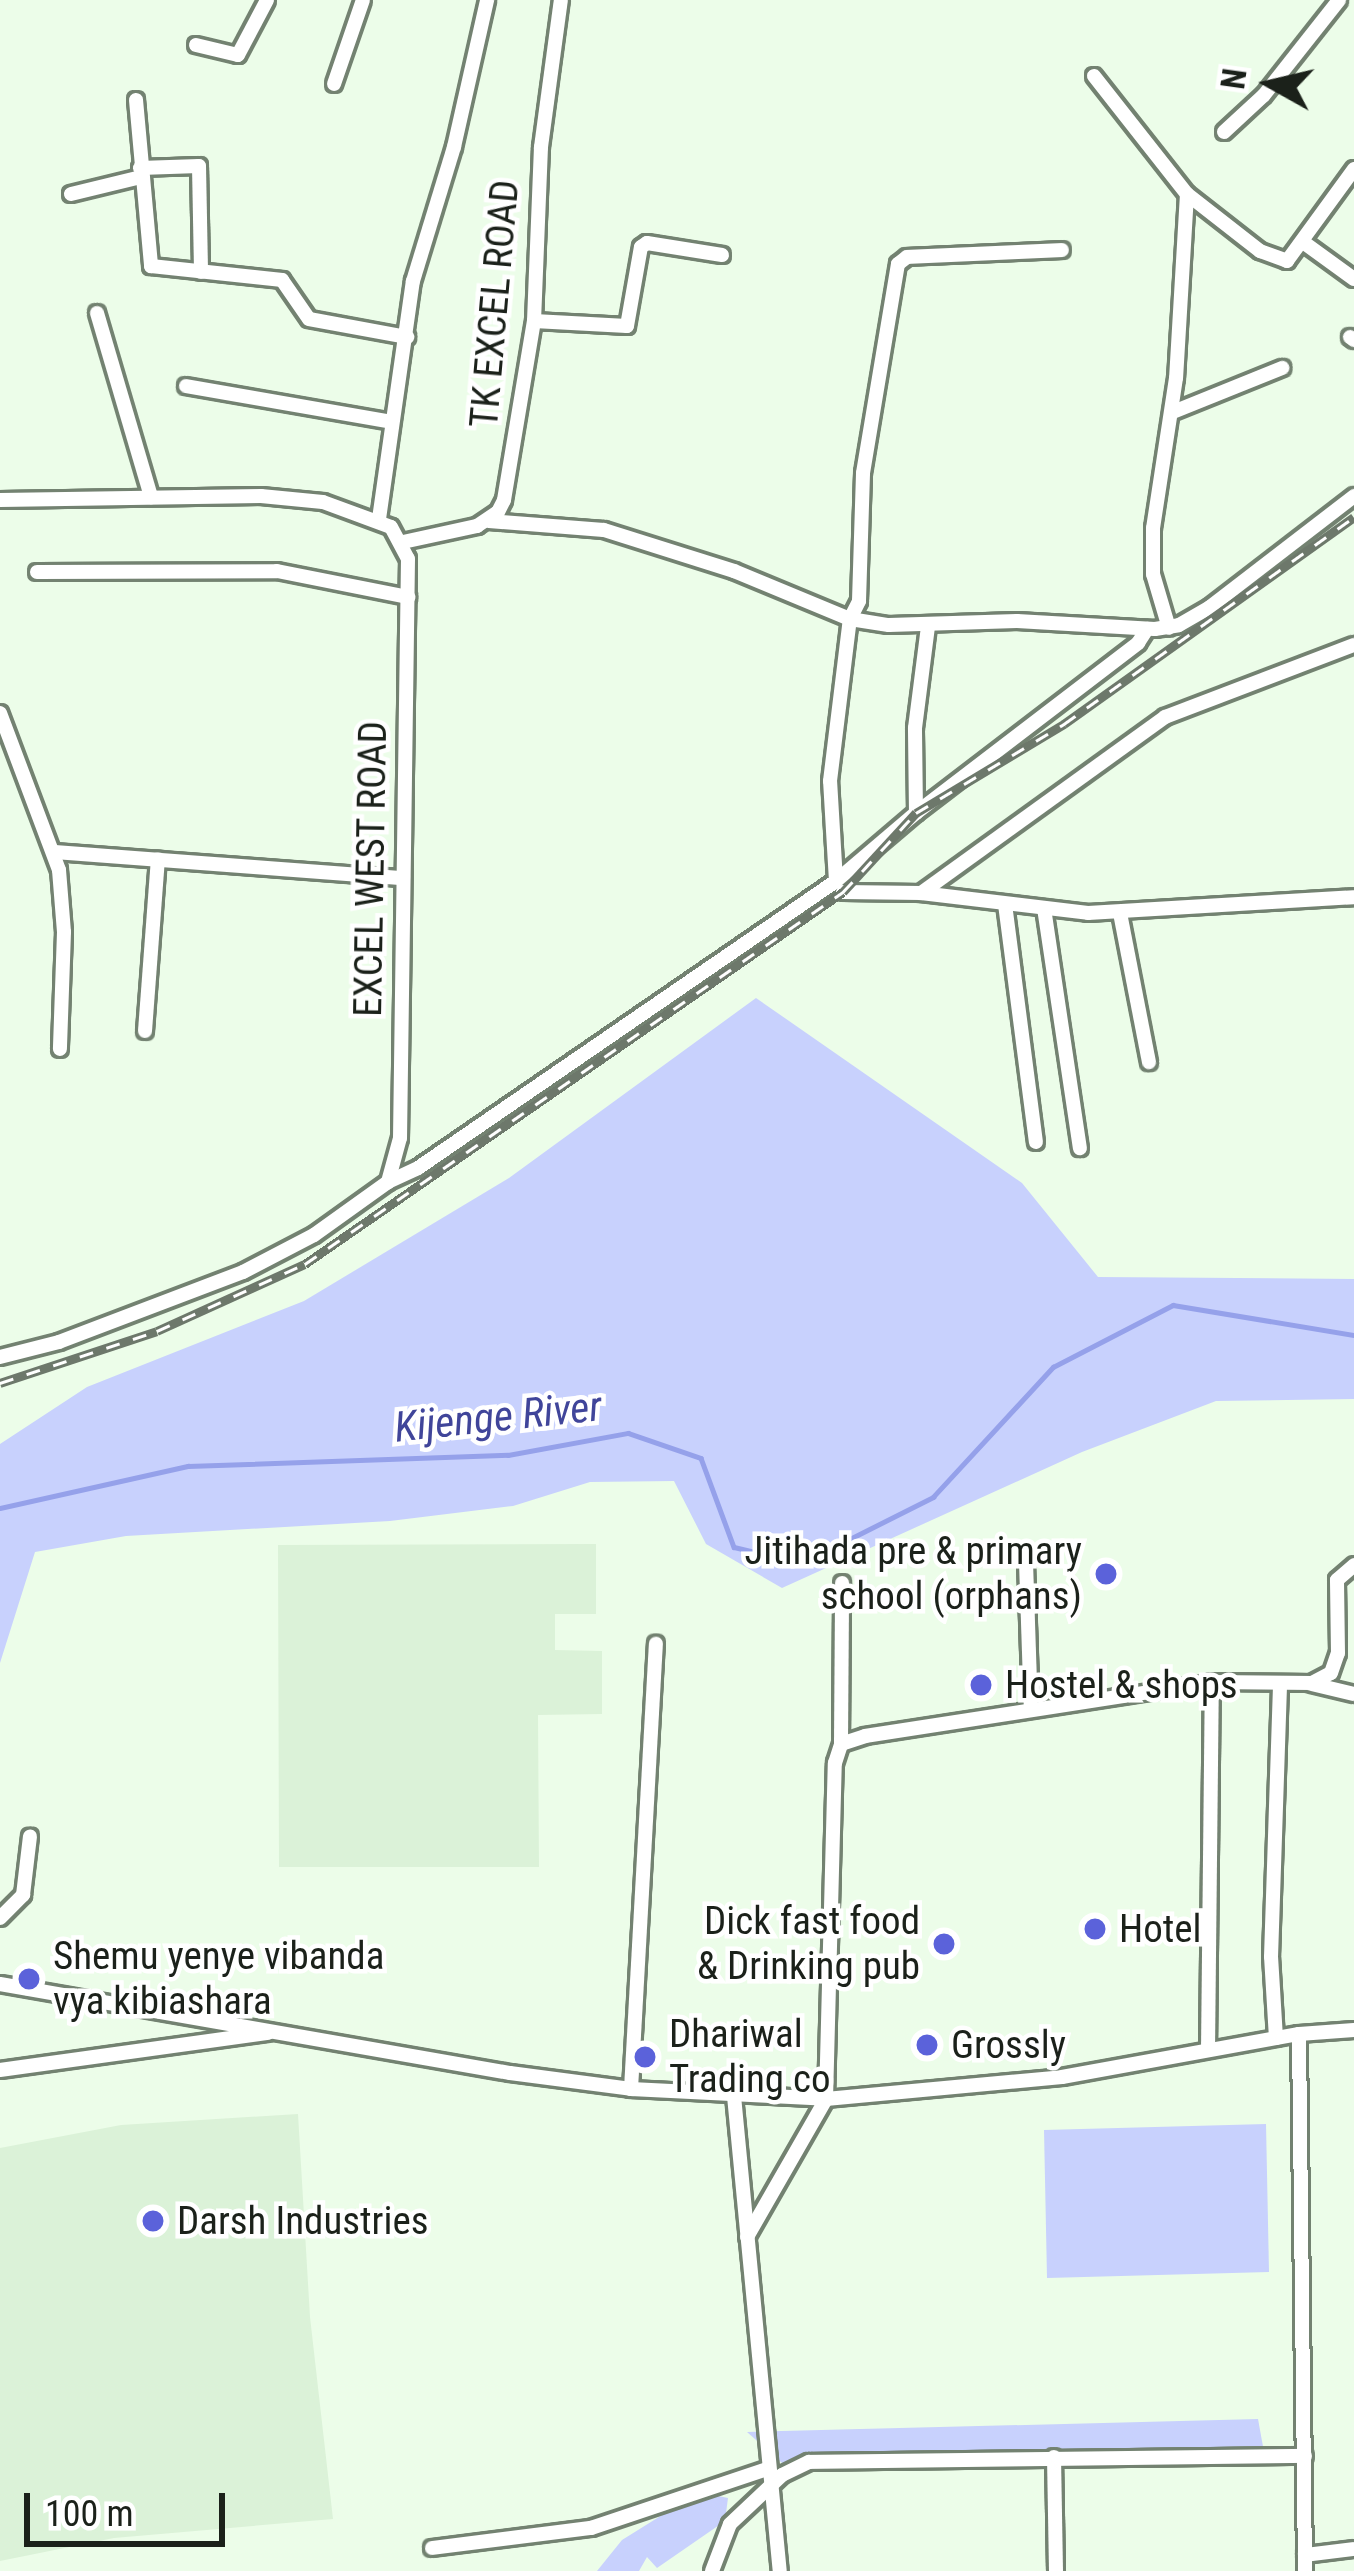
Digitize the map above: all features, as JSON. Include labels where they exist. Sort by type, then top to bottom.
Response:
[{"type":"street","points":[[196,45],[238,55],[267,0]]},
{"type":"street","points":[[334,84],[363,0]]},
{"type":"street","points":[[379,519],[413,281],[454,147],[487,0]]},
{"type":"street","name":"TK EXCEL ROAD","points":[[489,521],[504,500],[513,468],[534,321],[541,147],[561,0]]},
{"type":"street","points":[[1224,131],[1274,83],[1339,0]]},
{"type":"street","points":[[1094,76],[1187,194],[1275,260],[1287,261],[1354,169]]},
{"type":"street","points":[[136,100],[146,261],[155,268],[282,280],[309,319],[407,337]]},
{"type":"street","points":[[71,194],[141,173],[199,166],[201,272]]},
{"type":"street","points":[[1169,628],[1152,552],[1173,412],[1187,194]]},
{"type":"street","points":[[1303,242],[1354,279]]},
{"type":"street","points":[[534,321],[627,326],[641,248],[647,243],[722,255]]},
{"type":"street","points":[[840,887],[830,781],[850,619],[860,592],[862,473],[898,263],[907,257],[1062,250]]},
{"type":"street","points":[[97,313],[151,497]]},
{"type":"street","points":[[1173,412],[1282,368]]},
{"type":"street","points":[[186,386],[392,422]]},
{"type":"street","points":[[0,500],[294,499],[379,519],[404,542],[489,521],[604,530],[734,571],[850,619],[928,626],[1017,621],[1147,629],[1169,628],[1210,607],[1354,496]]},
{"type":"street","name":"EXCEL WEST ROAD","points":[[388,1182],[400,1138],[408,598],[404,542]]},
{"type":"street","points":[[38,572],[277,571],[408,598]]},
{"type":"street","points":[[916,813],[915,728],[928,626]]},
{"type":"street","points":[[0,1357],[59,1342],[243,1272],[314,1235],[840,887],[916,813],[1138,643],[1147,629]]},
{"type":"street","points":[[921,893],[1166,717],[1354,645]]},
{"type":"street","points":[[0,713],[55,851],[64,925],[60,1049]]},
{"type":"street","points":[[55,851],[404,878]]},
{"type":"street","points":[[145,1030],[158,859]]},
{"type":"street","points":[[840,887],[1120,913],[1354,897]]},
{"type":"street","points":[[1005,904],[1036,1142]]},
{"type":"street","points":[[1044,908],[1080,1148]]},
{"type":"street","points":[[1120,913],[1149,1062]]},
{"type":"street","points":[[1026,1562],[1031,1709]]},
{"type":"street","points":[[1312,1683],[1330,1673],[1338,1653],[1337,1580],[1354,1565]]},
{"type":"street","points":[[748,2236],[826,2099],[835,1763],[841,1744],[842,1583]]},
{"type":"street","points":[[631,2089],[656,1644]]},
{"type":"street","points":[[1208,2050],[1212,1682]]},
{"type":"street","points":[[841,1744],[1212,1682],[1312,1683],[1354,1694]]},
{"type":"street","points":[[1276,2038],[1271,1957],[1280,1685]]},
{"type":"street","points":[[0,1918],[23,1895],[31,1836]]},
{"type":"street","points":[[0,1984],[287,2030],[421,2059],[631,2089],[734,2096],[826,2099],[1063,2077],[1276,2038],[1354,2030]]},
{"type":"street","points":[[0,2070],[287,2030]]},
{"type":"street","points":[[1298,2035],[1305,2563],[1354,2549]]},
{"type":"street","points":[[734,2096],[780,2571]]},
{"type":"street","points":[[712,2571],[730,2524],[770,2488],[809,2462],[1305,2456]]},
{"type":"street","points":[[1054,2457],[1056,2571]]},
{"type":"street","points":[[432,2548],[591,2528],[767,2469]]},
{"type":"shaded area","points":[[756,998],[1022,1183],[1098,1277],[1354,1279],[1354,1399],[1216,1401],[1082,1452],[782,1588],[706,1544],[674,1481],[590,1482],[513,1506],[390,1521],[126,1536],[35,1552],[0,1663],[0,1444],[87,1387],[304,1301],[509,1178]]},
{"type":"shaded area","points":[[596,1544],[596,1614],[555,1614],[555,1650],[602,1651],[602,1714],[538,1715],[539,1867],[279,1867],[278,1545]]},
{"type":"shaded area","points":[[298,2114],[310,2317],[333,2519],[114,2538],[0,2561],[0,2148],[121,2125]]},
{"type":"shaded area","points":[[1266,2124],[1269,2272],[1047,2278],[1044,2130]]},
{"type":"shaded area","points":[[1258,2419],[1266,2463],[791,2471],[747,2432]]},
{"type":"shaded area","points":[[699,2492],[728,2498],[725,2521],[657,2568],[647,2557],[639,2571],[597,2571],[622,2540]]},
{"type":"waterway","name":"Kijenge River","points":[[0,1508],[188,1466],[508,1455],[628,1433],[701,1458],[734,1547],[802,1563],[933,1497],[1053,1367],[1173,1305],[1354,1335]]},
{"type":"railway","points":[[0,1383],[157,1331],[305,1264],[843,892],[916,813],[1064,724],[1354,517]]},
{"type":"place","name":"Jitihada pre & primary school (orphans)","points":[[1106,1574]]},
{"type":"place","name":"Hostel & shops","points":[[981,1685]]},
{"type":"place","name":"Hotel","points":[[1095,1929]]},
{"type":"place","name":"Dick fast food & Drinking pub","points":[[944,1944]]},
{"type":"place","name":"Shemu yenye vibanda vya kibiashara","points":[[29,1979]]},
{"type":"place","name":"Grossly","points":[[927,2045]]},
{"type":"place","name":"Dhariwal Trading co","points":[[645,2057]]},
{"type":"place","name":"Darsh Industries","points":[[153,2221]]}]
